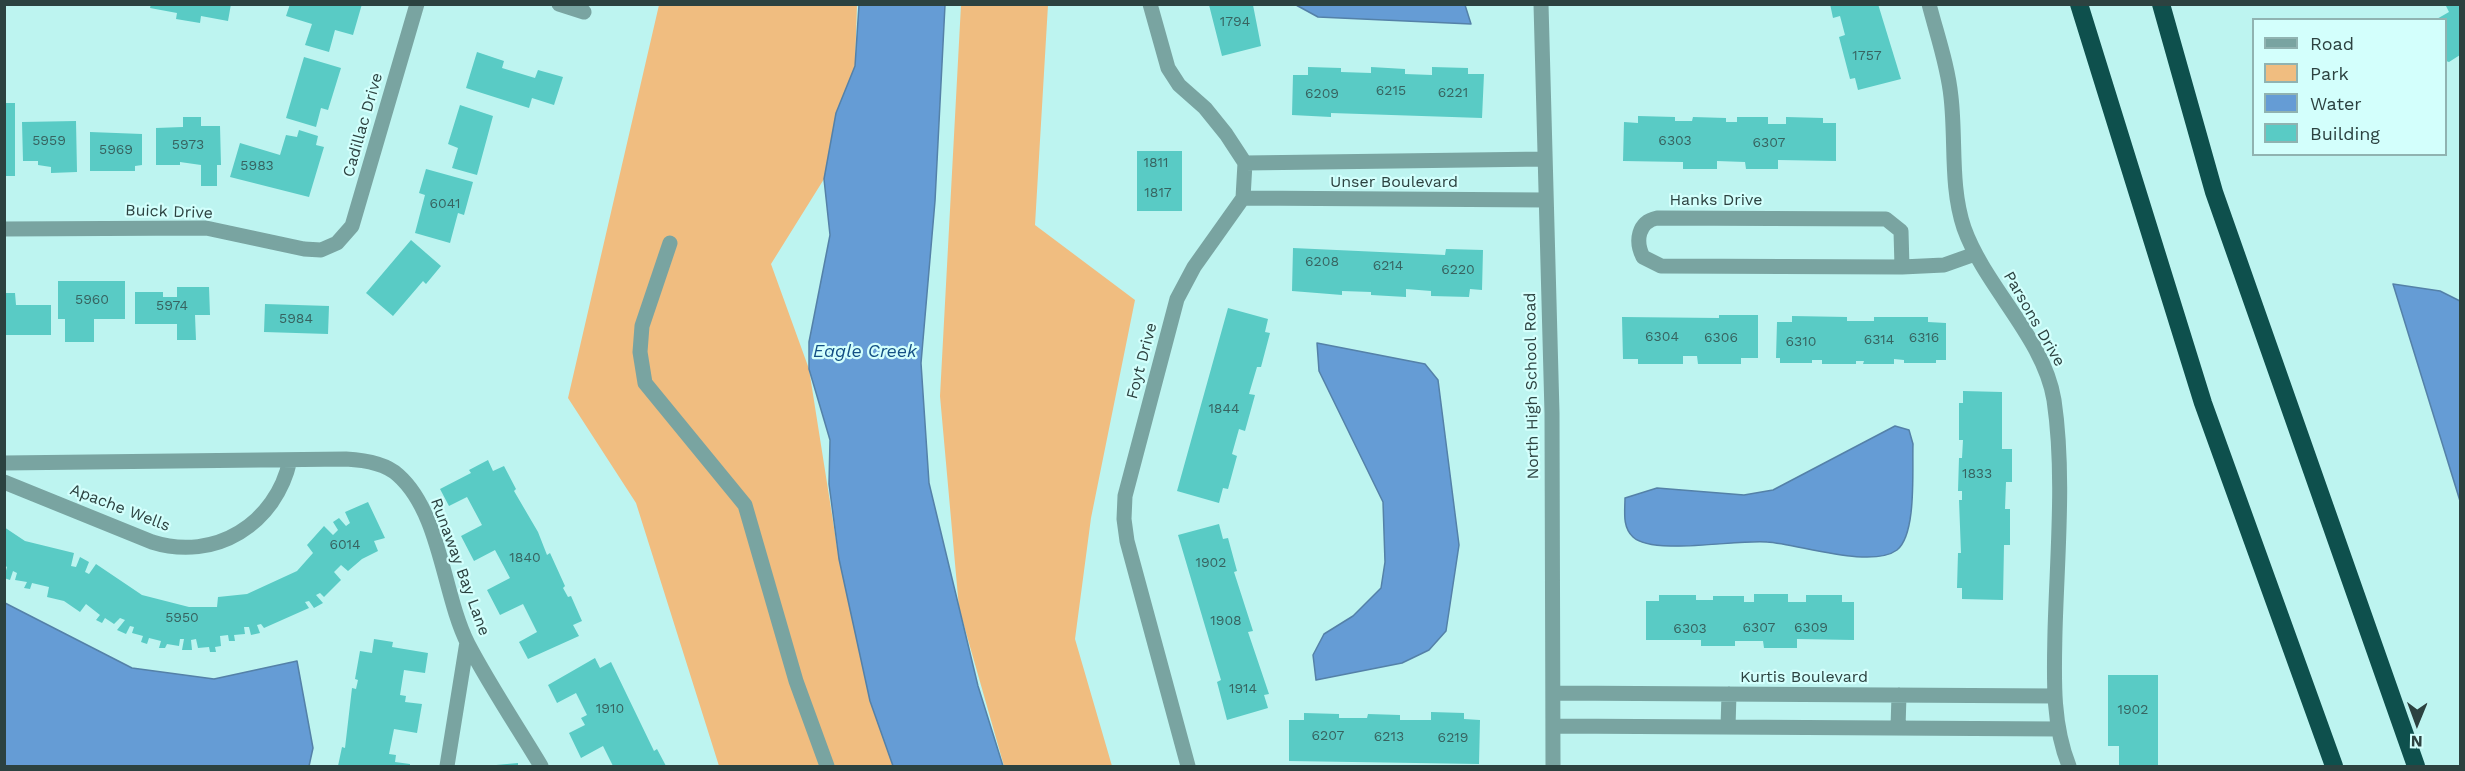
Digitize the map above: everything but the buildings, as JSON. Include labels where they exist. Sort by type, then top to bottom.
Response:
[{"type":"highway","points":[[2079,4],[2203,403],[2334,766]]},
{"type":"highway","points":[[2161,4],[2214,192],[2416,766]]},
{"type":"street","name":"Cadillac Drive","points":[[329,246],[343,238],[352,225],[417,4]]},
{"type":"street","points":[[559,4],[584,12]]},
{"type":"street","points":[[1150,4],[1162,57],[1175,80],[1227,134],[1245,164],[1243,198]]},
{"type":"street","name":"North High School Road","points":[[1541,4],[1552,413],[1553,766]]},
{"type":"street","name":"Parsons Drive","points":[[1929,4],[1950,85],[1961,217],[1975,254],[2040,359],[2053,398],[2058,494],[2054,696],[2058,729],[2069,766]]},
{"type":"street","name":"Unser Boulevard","points":[[1245,164],[1545,159]]},
{"type":"street","name":"Unser Boulevard","points":[[1243,198],[1545,200]]},
{"type":"street","name":"Foyt Drive","points":[[1188,766],[1127,541],[1124,519],[1125,496],[1177,299],[1194,267],[1243,198]]},
{"type":"street","name":"Hanks Drive","points":[[1902,267],[1901,231],[1886,219],[1658,218],[1647,222],[1640,232],[1638,245],[1643,257],[1660,266],[1902,267],[1944,265],[1975,254]]},
{"type":"street","name":"Buick Drive","points":[[4,229],[206,228],[304,249],[321,249],[329,246]]},
{"type":"street","points":[[670,243],[642,326],[640,352],[645,383],[746,505],[796,681],[826,766]]},
{"type":"street","name":"Apache Wells","points":[[4,482],[152,542],[173,548],[193,548],[223,542],[257,520],[281,489],[290,460]]},
{"type":"street","name":"Apache Wells","points":[[4,463],[362,460],[398,474]]},
{"type":"street","name":"Runaway Bay Lane","points":[[398,474],[415,495],[427,522],[467,642],[541,766]]},
{"type":"street","points":[[447,766],[467,642]]},
{"type":"street","name":"Kurtis Boulevard","points":[[1554,693],[2054,696]]},
{"type":"street","points":[[1728,727],[1729,694]]},
{"type":"street","points":[[1898,728],[1899,695]]},
{"type":"street","points":[[1554,726],[2058,729]]},
{"type":"green space","points":[[659,5],[857,5],[855,66],[836,113],[824,179],[771,264],[809,369],[839,559],[870,701],[894,766],[719,766],[636,503],[568,398]]},
{"type":"green space","points":[[961,5],[1048,5],[1035,225],[1135,300],[1091,518],[1075,639],[1112,766],[1004,766],[959,608],[940,396]]},
{"type":"water","name":"Eagle Creek","points":[[859,5],[945,5],[935,201],[921,363],[929,483],[978,686],[1003,766],[893,766],[870,701],[839,559],[829,484],[830,440],[809,369],[809,342],[830,235],[824,179],[836,113],[855,66]]},
{"type":"water","points":[[1296,5],[1465,5],[1471,24],[1318,17]]},
{"type":"water","points":[[2393,284],[2440,291],[2460,301],[2460,501]]},
{"type":"water","points":[[1317,343],[1425,364],[1438,380],[1459,545],[1446,631],[1429,650],[1402,663],[1316,680],[1313,655],[1324,634],[1353,616],[1381,588],[1385,562],[1383,502],[1319,371]]},
{"type":"water","points":[[1895,426],[1909,430],[1913,444],[1911,516],[1903,542],[1897,550],[1885,555],[1870,557],[1834,554],[1767,542],[1697,546],[1658,545],[1643,543],[1633,537],[1627,529],[1625,498],[1657,488],[1744,495],[1773,490]]},
{"type":"water","points":[[5,603],[132,668],[214,679],[297,661],[313,748],[309,766],[5,766]]}]
